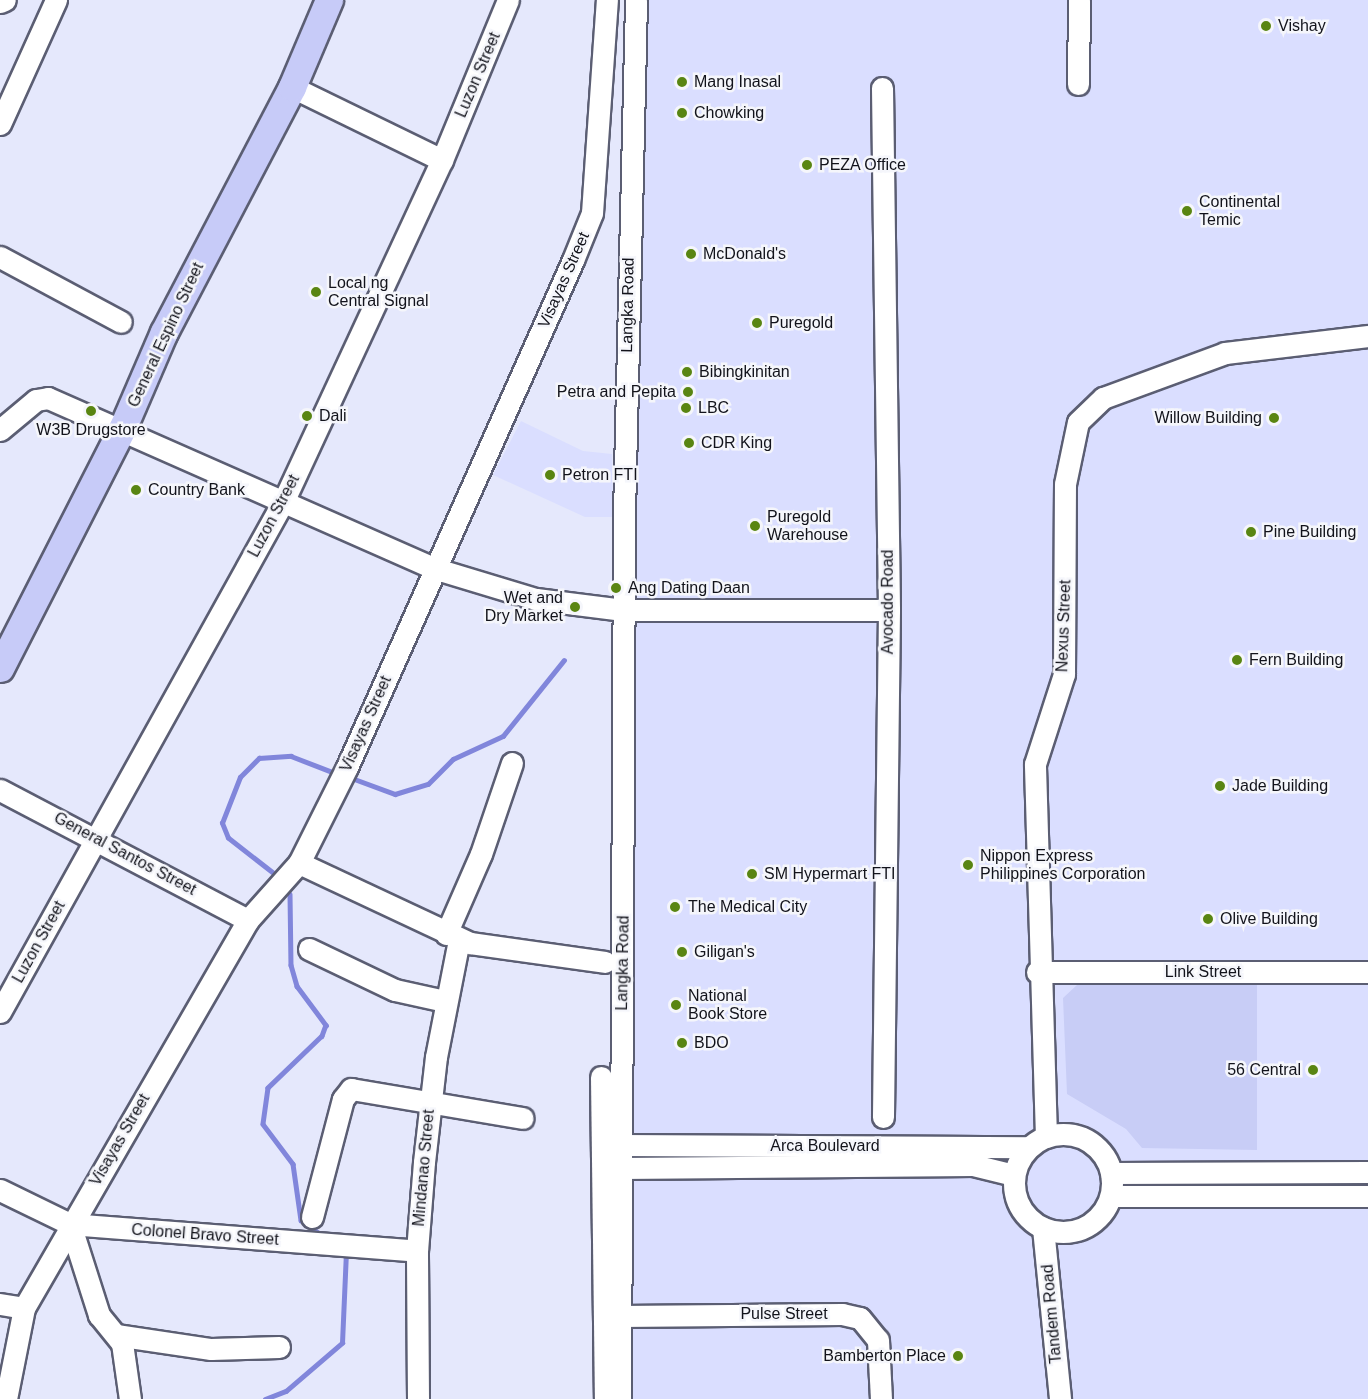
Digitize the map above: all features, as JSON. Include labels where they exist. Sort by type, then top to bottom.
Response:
[{"type":"main road","name":"General Espino Street","points":[[0,668],[123,427],[164,332],[292,87],[329,0]]},
{"type":"street","points":[[0,2],[4,0]]},
{"type":"street","points":[[1,120],[56,0]]},
{"type":"street","name":"Luzon Street","points":[[0,1012],[284,500],[442,160],[508,0]]},
{"type":"street","name":"Visayas Street","points":[[6,1399],[24,1308],[70,1224],[248,920],[299,863],[347,768],[433,568],[592,213],[607,0]]},
{"type":"street","name":"Langka Road","points":[[620,1399],[620,1316],[608,1271],[621,1168],[623,610],[636,0]]},
{"type":"street","points":[[1078,84],[1079,0]]},
{"type":"street","points":[[292,87],[442,160]]},
{"type":"street","name":"Avocado Road","points":[[882,88],[889,610],[883,1117]]},
{"type":"street","points":[[0,256],[122,322]]},
{"type":"street","name":"Nexus Street","points":[[1037,1142],[1035,764],[1064,674],[1065,484],[1078,422],[1103,398],[1225,353],[1368,336]]},
{"type":"street","points":[[0,430],[36,400],[48,398],[123,427],[433,568],[536,599],[623,610],[889,610]]},
{"type":"street","name":"Mindanao Street","points":[[418,1399],[417,1251],[429,1104],[453,937],[512,763]]},
{"type":"street","name":"General Santos Street","points":[[0,790],[97,838],[248,920]]},
{"type":"street","points":[[299,863],[453,937],[605,962]]},
{"type":"street","points":[[309,949],[395,990],[445,1001]]},
{"type":"street","name":"Link Street","points":[[1037,972],[1368,972]]},
{"type":"street","points":[[601,1077],[608,1271],[605,1399]]},
{"type":"street","points":[[312,1217],[346,1094],[351,1089],[429,1104],[523,1118]]},
{"type":"street","points":[[1069,1134],[1090,1142],[1111,1173],[1111,1196],[1087,1227],[1062,1233],[1042,1228],[1020,1206],[1014,1175],[1037,1142],[1069,1134]]},
{"type":"street","name":"Arca Boulevard","points":[[621,1145],[1037,1142]]},
{"type":"street","name":"Arca Boulevard","points":[[621,1168],[973,1165],[1014,1175]]},
{"type":"street","points":[[1111,1173],[1368,1173]]},
{"type":"street","name":"Colonel Bravo Street","points":[[0,1190],[70,1224],[417,1251]]},
{"type":"street","points":[[1111,1196],[1368,1196]]},
{"type":"street","points":[[70,1224],[95,1305],[122,1343],[130,1399]]},
{"type":"street","name":"Tandem Road","points":[[1042,1228],[1060,1399]]},
{"type":"street","points":[[0,1304],[24,1308]]},
{"type":"street","name":"Pulse Street","points":[[620,1316],[843,1314],[860,1318],[878,1340],[881,1399]]},
{"type":"street","points":[[116,1335],[211,1349],[279,1347]]},
{"type":"shaded area","points":[[628,0],[1368,0],[1368,1399],[628,1399]]},
{"type":"shaded area","points":[[521,421],[583,451],[612,454],[613,517],[585,517],[493,475]]},
{"type":"shaded area","points":[[1077,985],[1257,985],[1257,1150],[1142,1148],[1126,1129],[1067,1094],[1063,998]]},
{"type":"waterway","points":[[349,777],[395,794],[428,784],[453,759],[503,736],[564,660]]},
{"type":"waterway","points":[[278,877],[228,838],[222,823],[240,777],[259,758],[291,756],[335,773]]},
{"type":"waterway","points":[[290,894],[291,965],[297,986],[326,1025],[322,1036],[268,1088],[263,1124],[293,1164],[301,1220],[322,1235]]},
{"type":"waterway","points":[[265,1399],[286,1391],[342,1343],[346,1252]]},
{"type":"place","name":"Vishay","points":[[1266,26]]},
{"type":"place","name":"Mang Inasal","points":[[682,82]]},
{"type":"place","name":"Chowking","points":[[682,113]]},
{"type":"place","name":"PEZA Office","points":[[807,165]]},
{"type":"place","name":"Continental Temic","points":[[1187,211]]},
{"type":"place","name":"McDonald's","points":[[691,254]]},
{"type":"place","name":"Local ng Central Signal","points":[[316,292]]},
{"type":"place","name":"Puregold","points":[[757,323]]},
{"type":"place","name":"Bibingkinitan","points":[[687,372]]},
{"type":"place","name":"Petra and Pepita","points":[[688,392]]},
{"type":"place","name":"LBC","points":[[686,408]]},
{"type":"place","name":"W3B Drugstore","points":[[91,411]]},
{"type":"place","name":"Dali","points":[[307,416]]},
{"type":"place","name":"Willow Building","points":[[1274,418]]},
{"type":"place","name":"CDR King","points":[[689,443]]},
{"type":"place","name":"Petron FTI","points":[[550,475]]},
{"type":"place","name":"Country Bank","points":[[136,490]]},
{"type":"place","name":"Puregold Warehouse","points":[[755,526]]},
{"type":"place","name":"Pine Building","points":[[1251,532]]},
{"type":"place","name":"Ang Dating Daan","points":[[616,588]]},
{"type":"place","name":"Wet and Dry Market","points":[[575,607]]},
{"type":"place","name":"Fern Building","points":[[1237,660]]},
{"type":"place","name":"Jade Building","points":[[1220,786]]},
{"type":"place","name":"Nippon Express Philippines Corporation","points":[[968,865]]},
{"type":"place","name":"SM Hypermart FTI","points":[[752,874]]},
{"type":"place","name":"The Medical City","points":[[675,907]]},
{"type":"place","name":"Olive Building","points":[[1208,919]]},
{"type":"place","name":"Giligan's","points":[[682,952]]},
{"type":"place","name":"National Book Store","points":[[676,1005]]},
{"type":"place","name":"BDO","points":[[682,1043]]},
{"type":"place","name":"56 Central","points":[[1313,1070]]},
{"type":"place","name":"Bamberton Place","points":[[958,1356]]}]
